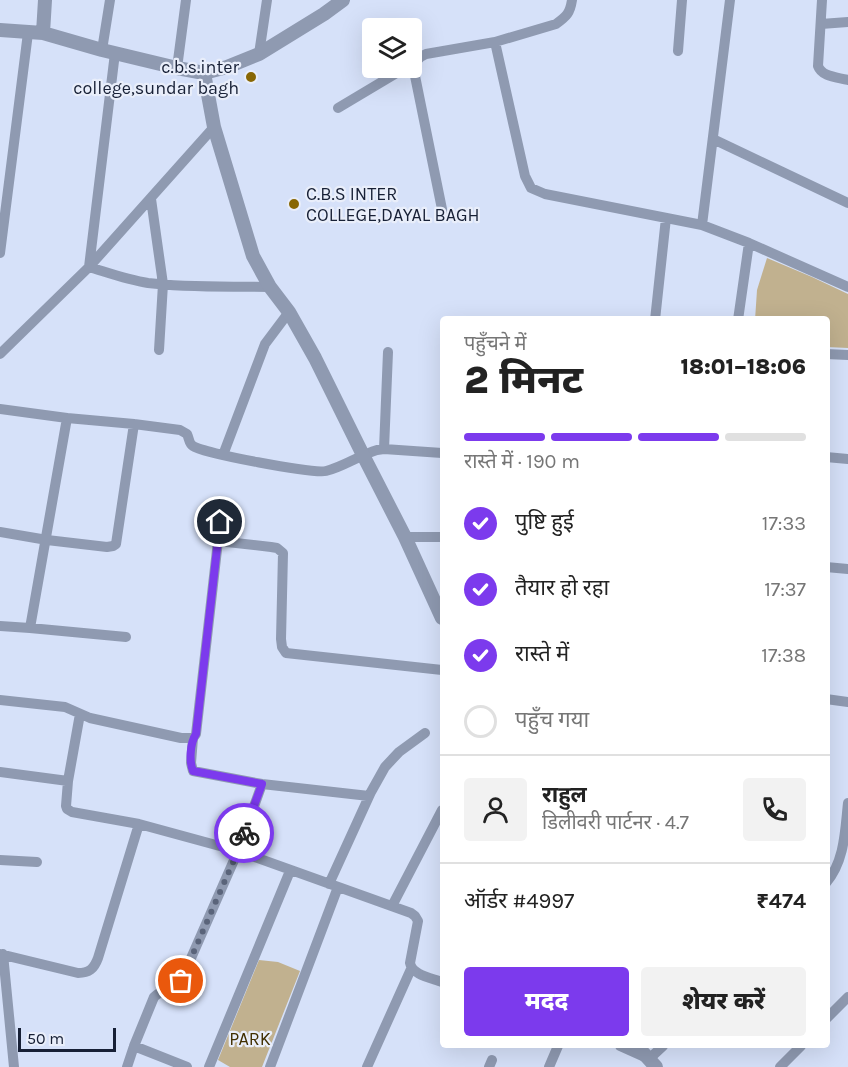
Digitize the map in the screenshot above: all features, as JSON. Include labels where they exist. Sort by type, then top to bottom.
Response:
[{"type":"street","points":[[43,33],[45,0]]},
{"type":"street","points":[[89,267],[109,52],[110,0]]},
{"type":"street","points":[[177,68],[186,0]]},
{"type":"street","points":[[259,54],[267,0]]},
{"type":"street","points":[[0,30],[43,33],[109,52],[204,73],[259,54],[343,0]]},
{"type":"street","points":[[422,56],[495,42],[556,24],[570,12],[572,0]]},
{"type":"street","points":[[678,51],[682,0]]},
{"type":"street","points":[[702,225],[730,0]]},
{"type":"street","points":[[822,0],[818,66],[823,73],[848,80]]},
{"type":"street","points":[[822,24],[848,22]]},
{"type":"street","points":[[0,253],[27,33]]},
{"type":"street","points":[[495,42],[525,176],[531,189],[545,194],[702,225],[749,243],[848,287]]},
{"type":"street","points":[[204,73],[214,127],[253,256],[315,358],[405,537],[440,614]]},
{"type":"street","points":[[338,108],[388,78]]},
{"type":"street","points":[[415,78],[443,214]]},
{"type":"street","points":[[0,354],[89,267],[214,127]]},
{"type":"street","points":[[713,139],[848,203]]},
{"type":"street","points":[[151,199],[163,284],[159,350]]},
{"type":"street","points":[[655,316],[666,218]]},
{"type":"street","points":[[739,316],[749,243]]},
{"type":"street","points":[[89,267],[147,283],[270,287]]},
{"type":"street","points":[[223,455],[265,344],[289,312]]},
{"type":"street","points":[[384,449],[388,351]]},
{"type":"street","points":[[830,354],[848,355]]},
{"type":"street","points":[[0,409],[180,430],[187,434],[193,447],[223,455],[320,472],[384,449],[440,453]]},
{"type":"street","points":[[30,628],[67,418]]},
{"type":"street","points":[[0,532],[107,547],[116,544],[134,424]]},
{"type":"street","points":[[830,457],[848,459]]},
{"type":"street","points":[[222,503],[196,734],[193,738],[191,763],[193,771],[262,784],[369,796]]},
{"type":"street","points":[[405,537],[440,537]]},
{"type":"street","points":[[218,541],[271,546],[282,553],[281,639],[286,653],[440,670]]},
{"type":"street","points":[[830,567],[848,569]]},
{"type":"street","points":[[0,626],[126,637]]},
{"type":"street","points":[[0,700],[65,707],[90,718],[181,738],[193,738]]},
{"type":"street","points":[[830,700],[848,702]]},
{"type":"street","points":[[80,714],[68,782],[66,804],[70,811],[138,824],[238,851],[415,916],[418,921],[410,963],[411,969],[367,1067]]},
{"type":"street","points":[[270,1067],[334,886],[369,796],[379,775],[390,760],[425,733]]},
{"type":"street","points":[[0,772],[68,782]]},
{"type":"street","points":[[127,1067],[154,996],[181,981],[238,851],[262,784]]},
{"type":"street","points":[[830,878],[840,858],[848,803]]},
{"type":"street","points":[[392,906],[440,814]]},
{"type":"street","points":[[14,1067],[2,954],[78,973],[89,972],[94,968],[138,824]]},
{"type":"street","points":[[0,860],[37,862]]},
{"type":"street","points":[[209,1067],[290,871]]},
{"type":"street","points":[[411,969],[440,981]]},
{"type":"street","points":[[830,1015],[848,997]]},
{"type":"street","points":[[134,1046],[187,1067]]},
{"type":"street","points":[[549,1067],[557,1048]]},
{"type":"street","points":[[624,1048],[652,1063]]},
{"type":"street","points":[[639,1048],[652,1063]]},
{"type":"street","points":[[652,1063],[662,1048]]},
{"type":"street","points":[[780,1067],[799,1048]]},
{"type":"green space","points":[[767,258],[848,294],[848,348],[830,347],[830,316],[755,316],[757,290]]},
{"type":"green space","name":"PARK","points":[[259,960],[278,962],[300,971],[262,1067],[230,1067],[218,1060]]},
{"type":"way so far","points":[[181,981],[244,833]]},
{"type":"place","name":"c.b.s.inter college,sundar bagh","points":[[251,77]]},
{"type":"place","name":"C.B.S INTER COLLEGE,DAYAL BAGH","points":[[294,204]]},
{"type":"route","points":[[220,522],[191,766],[193,771],[262,784],[244,833]]}]
